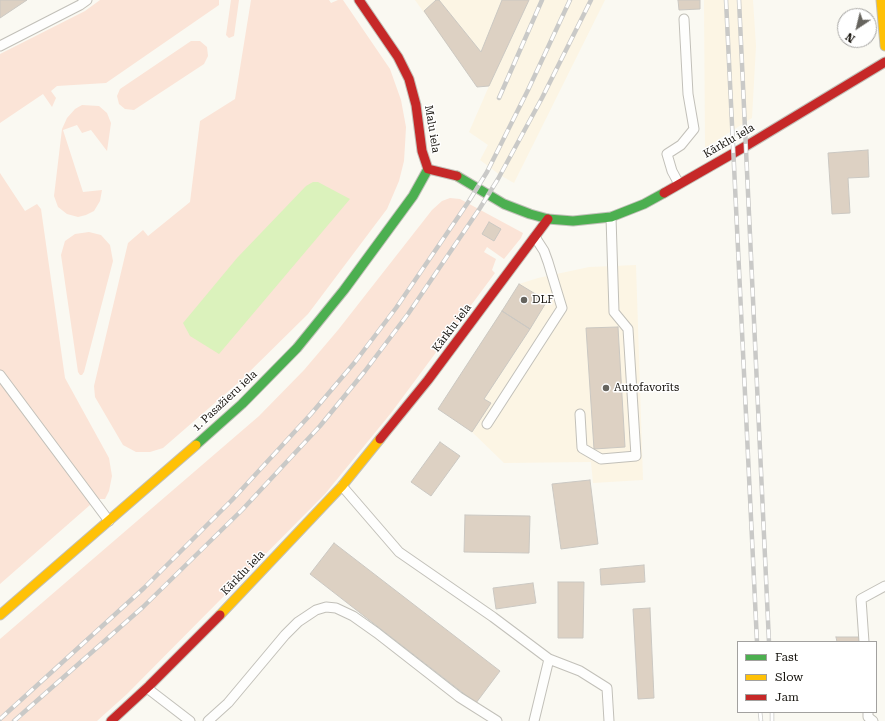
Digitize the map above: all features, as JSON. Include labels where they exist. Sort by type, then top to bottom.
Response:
[{"type":"street","name":"Malu iela","points":[[359,0],[398,57],[409,79],[416,105],[422,151],[428,169],[454,175],[504,204],[548,220]]},
{"type":"street","points":[[881,0],[885,46]]},
{"type":"street","name":"Kārklu iela","points":[[111,721],[234,600],[342,486],[428,380],[548,220],[573,221],[611,217],[644,204],[746,146],[885,62]]},
{"type":"street","name":"1. Pasažieru iela","points":[[0,615],[242,404],[297,348],[344,290],[413,196],[428,169]]},
{"type":"lane","points":[[0,46],[87,0]]},
{"type":"lane","points":[[679,184],[672,171],[667,154],[681,145],[694,130],[688,94],[684,18]]},
{"type":"lane","points":[[580,414],[582,448],[601,459],[636,456],[628,329],[614,312],[611,217]]},
{"type":"lane","points":[[487,424],[562,308],[544,251],[535,237]]},
{"type":"lane","points":[[0,375],[109,521]]},
{"type":"lane","points":[[342,486],[399,552],[492,617],[549,660],[580,671],[607,688],[609,721]]},
{"type":"lane","points":[[864,641],[861,599],[885,586]]},
{"type":"lane","points":[[208,721],[228,704],[285,635],[298,622],[316,610],[326,607],[336,608],[353,616],[459,697],[497,721]]},
{"type":"lane","points":[[534,721],[549,660]]},
{"type":"lane","points":[[146,688],[190,721]]},
{"type":"lane","points":[[868,713],[868,717],[873,721]]},
{"type":"shaded area","points":[[100,0],[219,0],[219,5],[106,83],[57,86],[51,91],[56,98],[52,107],[43,94],[0,123],[0,54],[85,11]]},
{"type":"shaded area","points":[[231,0],[239,0],[234,36],[229,38],[226,35]]},
{"type":"shaded area","points":[[251,0],[329,0],[331,3],[338,0],[343,0],[390,69],[401,100],[406,127],[404,161],[399,181],[387,209],[308,314],[239,382],[163,448],[150,452],[136,452],[123,445],[95,397],[94,386],[128,243],[143,230],[148,236],[190,202],[200,121],[235,99]]},
{"type":"shaded area","points":[[415,0],[605,0],[514,183],[500,175],[480,160],[488,145],[469,132],[489,86],[477,87]]},
{"type":"shaded area","points":[[704,0],[753,0],[756,46],[752,118],[705,148]]},
{"type":"shaded area","points":[[191,41],[200,41],[207,47],[208,56],[204,64],[134,110],[125,109],[119,104],[117,96],[120,89]]},
{"type":"shaded area","points":[[82,105],[99,106],[107,113],[111,123],[107,151],[91,130],[82,133],[77,125],[63,130],[83,192],[102,190],[100,201],[94,211],[78,217],[67,214],[58,207],[54,196],[62,129],[67,118],[75,109]]},
{"type":"shaded area","points":[[0,173],[25,211],[37,204],[41,209],[65,378],[109,458],[112,476],[109,491],[105,499],[99,499],[91,490],[90,505],[0,584]]},
{"type":"shaded area","points":[[313,182],[318,182],[350,199],[219,354],[190,336],[183,323],[237,258],[306,186]]},
{"type":"shaded area","points":[[450,198],[460,199],[523,233],[521,238],[504,259],[487,247],[484,252],[496,259],[492,270],[495,273],[391,413],[325,494],[127,694],[97,721],[0,721],[0,639],[259,416],[304,370],[338,330],[432,210],[442,201]]},
{"type":"shaded area","points":[[89,232],[101,235],[110,245],[113,261],[84,372],[80,375],[78,372],[61,255],[65,241],[75,234]]},
{"type":"shaded area","points":[[636,265],[643,480],[593,483],[591,462],[504,463],[472,432],[438,409],[519,284],[538,278],[589,267]]},
{"type":"building","points":[[0,0],[27,0],[0,18]]},
{"type":"building","points":[[436,0],[439,0],[481,52],[502,0],[529,0],[489,86],[477,87],[424,11]]},
{"type":"building","points":[[678,0],[700,0],[700,9],[679,10]]},
{"type":"building","points":[[868,150],[869,177],[848,178],[850,213],[832,214],[828,153]]},
{"type":"building","points":[[489,222],[501,229],[494,241],[482,234]]},
{"type":"building","points":[[519,284],[547,301],[530,329],[502,311]]},
{"type":"building","points":[[502,311],[530,329],[484,399],[491,403],[472,432],[438,409]]},
{"type":"building","name":"Autofavorīts","points":[[618,327],[625,447],[594,449],[586,328]]},
{"type":"building","points":[[440,442],[460,456],[431,496],[411,482]]},
{"type":"building","points":[[590,480],[598,544],[561,549],[552,484]]},
{"type":"building","points":[[465,515],[530,516],[529,553],[464,552]]},
{"type":"building","points":[[334,543],[500,671],[476,703],[310,574]]},
{"type":"building","points":[[644,565],[645,582],[601,585],[600,569]]},
{"type":"building","points":[[558,582],[584,582],[583,638],[558,638]]},
{"type":"building","points":[[533,583],[536,603],[496,609],[493,588]]},
{"type":"building","points":[[650,608],[654,698],[638,699],[633,609]]},
{"type":"building","points":[[836,637],[859,637],[860,641],[837,641]]},
{"type":"railway","points":[[499,98],[542,0]]},
{"type":"railway","points":[[0,719],[144,588],[232,500],[311,414],[355,362],[396,308],[487,172],[528,90],[570,0]]},
{"type":"railway","points":[[14,721],[143,607],[242,510],[320,426],[365,371],[408,314],[498,179],[542,98],[591,0]]},
{"type":"railway","points":[[726,0],[757,641]]},
{"type":"railway","points":[[739,0],[769,641]]},
{"type":"railway","points":[[760,713],[761,721]]},
{"type":"railway","points":[[772,713],[772,721]]},
{"type":"traffic: fast","points":[[196,445],[242,404],[297,348],[344,290],[413,196],[428,169]]},
{"type":"traffic: fast","points":[[457,176],[504,204],[548,219],[573,221],[611,217],[644,204],[664,193]]},
{"type":"traffic: slow","points":[[881,0],[885,46]]},
{"type":"traffic: slow","points":[[220,615],[342,486],[380,439]]},
{"type":"traffic: slow","points":[[0,615],[196,445]]},
{"type":"traffic: jam","points":[[359,0],[398,57],[409,79],[416,105],[422,151],[428,169],[457,176]]},
{"type":"traffic: jam","points":[[664,193],[746,146],[885,62]]},
{"type":"traffic: jam","points":[[380,439],[428,380],[548,219]]},
{"type":"traffic: jam","points":[[111,721],[149,686],[220,615]]},
{"type":"place","name":"DLF","points":[[524,300]]},
{"type":"place","name":"Autofavorīts","points":[[606,388]]}]
